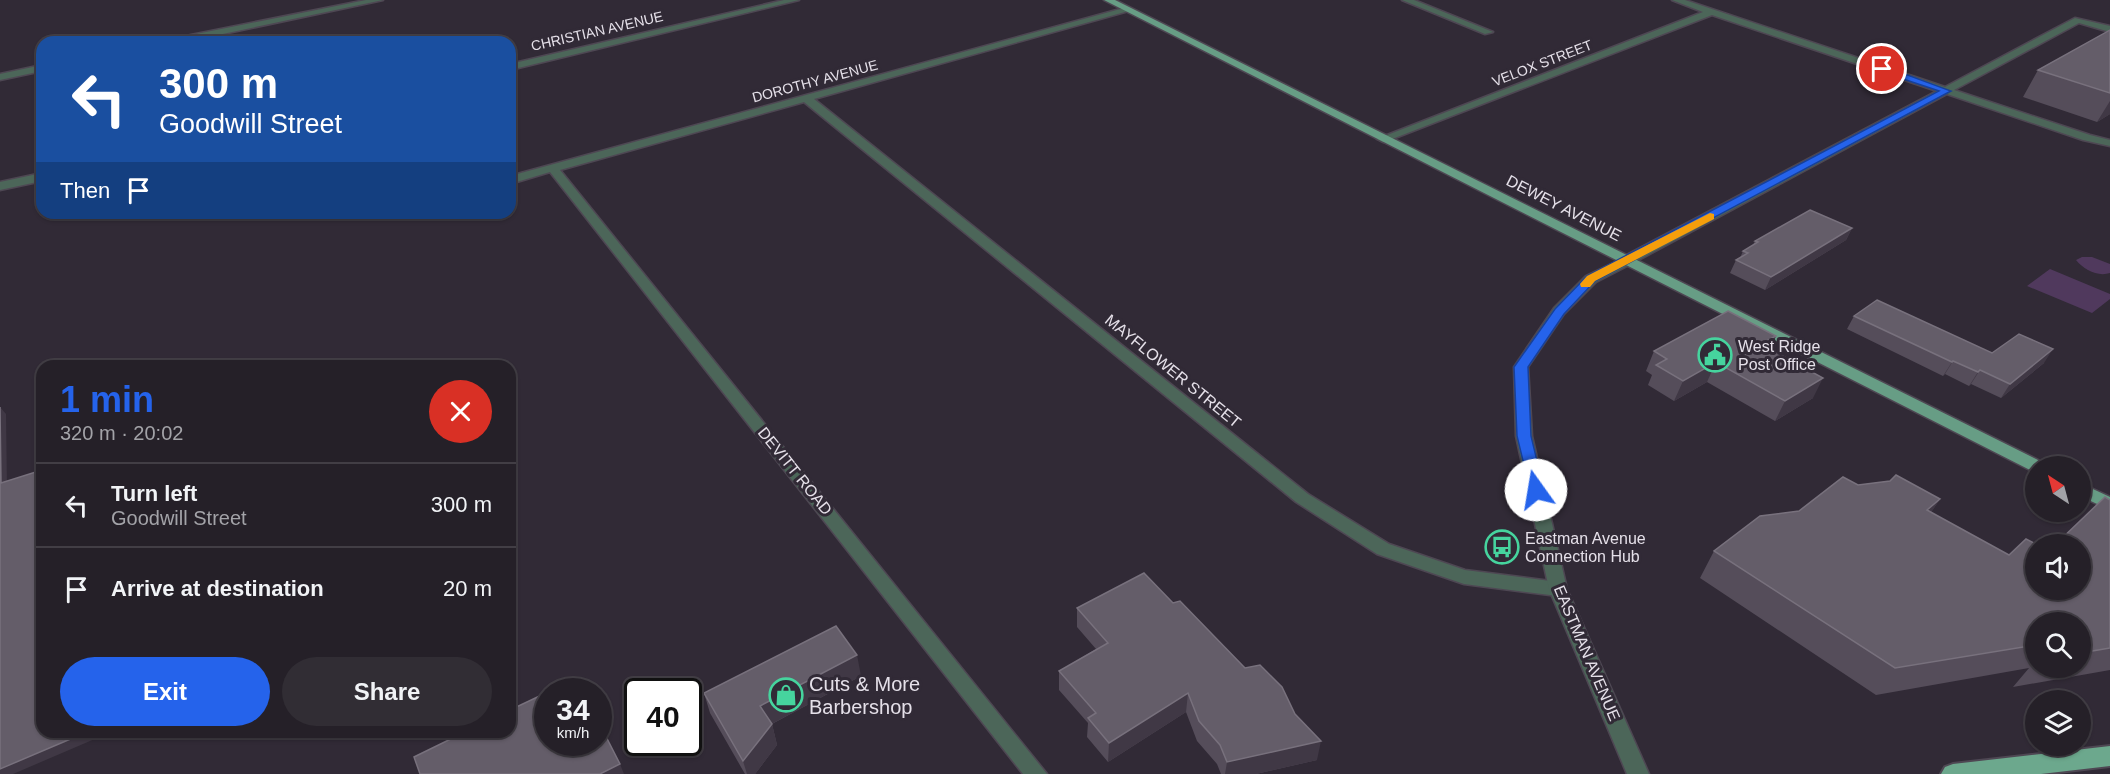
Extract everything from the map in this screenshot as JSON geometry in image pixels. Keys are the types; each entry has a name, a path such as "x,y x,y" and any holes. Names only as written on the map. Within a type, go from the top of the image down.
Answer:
{"highway":[{"path":"1953,774 2110,756"}],"main road":[{"name":"DEWEY AVENUE","path":"1108,0 2025,460"},
{"path":"2091,494 2110,504"}],"street":[{"path":"201,36 379,0"},
{"name":"CHRISTIAN AVENUE","path":"516,66 795,0"},
{"path":"1406,0 1488,32"},
{"path":"1676,0 2110,143"},
{"name":"DOROTHY AVENUE","path":"516,178 1127,10"},
{"name":"VELOX STREET","path":"1383,139 1711,12"},
{"name":"EASTMAN AVENUE","path":"1638,774 1558,589 1524,436 1521,367 1559,311 1591,279 2078,20 2110,28"},
{"path":"0,77 36,69"},
{"name":"MAYFLOWER STREET","path":"807,99 1302,498 1393,553 1464,577 1558,589"},
{"name":"DEVITT ROAD","path":"554,168 1036,774"},
{"path":"0,186 36,178"}],"shaded area":[{"path":"2082,257 2092,257 2110,264 2110,273 2101,274 2087,270 2076,260"},
{"path":"2050,269 2110,294 2110,299 2092,313 2027,286"}],"building":[{"path":"2110,30 2110,93 2038,70"},
{"path":"1810,210 1852,228 1771,277 1736,260 1748,253 1743,251 1758,242 1755,241"},
{"path":"1877,300 1992,353 2019,334 2053,349 2010,384 1980,370 1978,372 1952,362 1854,316"},
{"path":"1728,311 1776,336 1761,344 1823,378 1785,401 1716,362 1683,381 1656,365 1667,359 1654,351"},
{"path":"0,407 1,483 36,472 36,738 73,738 0,769"},
{"path":"1896,475 1940,499 1927,510 2009,555 2025,540 2025,600 2091,600 2091,534 2066,534 2079,522 2091,522 2091,510 2105,497 2110,500 2110,648 2091,651 2091,612 2025,612 2025,647 1895,668 1714,551 1760,516 1799,511 1843,477 1858,485 1890,481"},
{"path":"1144,573 1173,603 1180,601 1245,668 1260,665 1282,687 1295,714 1321,741 1227,762 1220,745 1199,721 1188,693 1109,743 1088,718 1096,713 1059,671 1108,643 1077,608"},
{"path":"836,626 857,655 760,706 772,724 743,761 704,693"},
{"path":"534,699 534,756 612,756 612,748 620,764 600,774 420,774 414,757 453,738 516,738 516,707"}],"slow traffic":[{"path":"1586,284 1591,279 1710,216"}],"place":[{"name":"West Ridge Post Office","path":"1715,355"},
{"name":"Eastman Avenue Connection Hub","path":"1502,547"},
{"name":"Cuts & More Barbershop","path":"786,695"}],"route":[{"path":"1536,490 1524,436 1521,367 1559,311 1591,279 1947,91 1882,69"}]}
